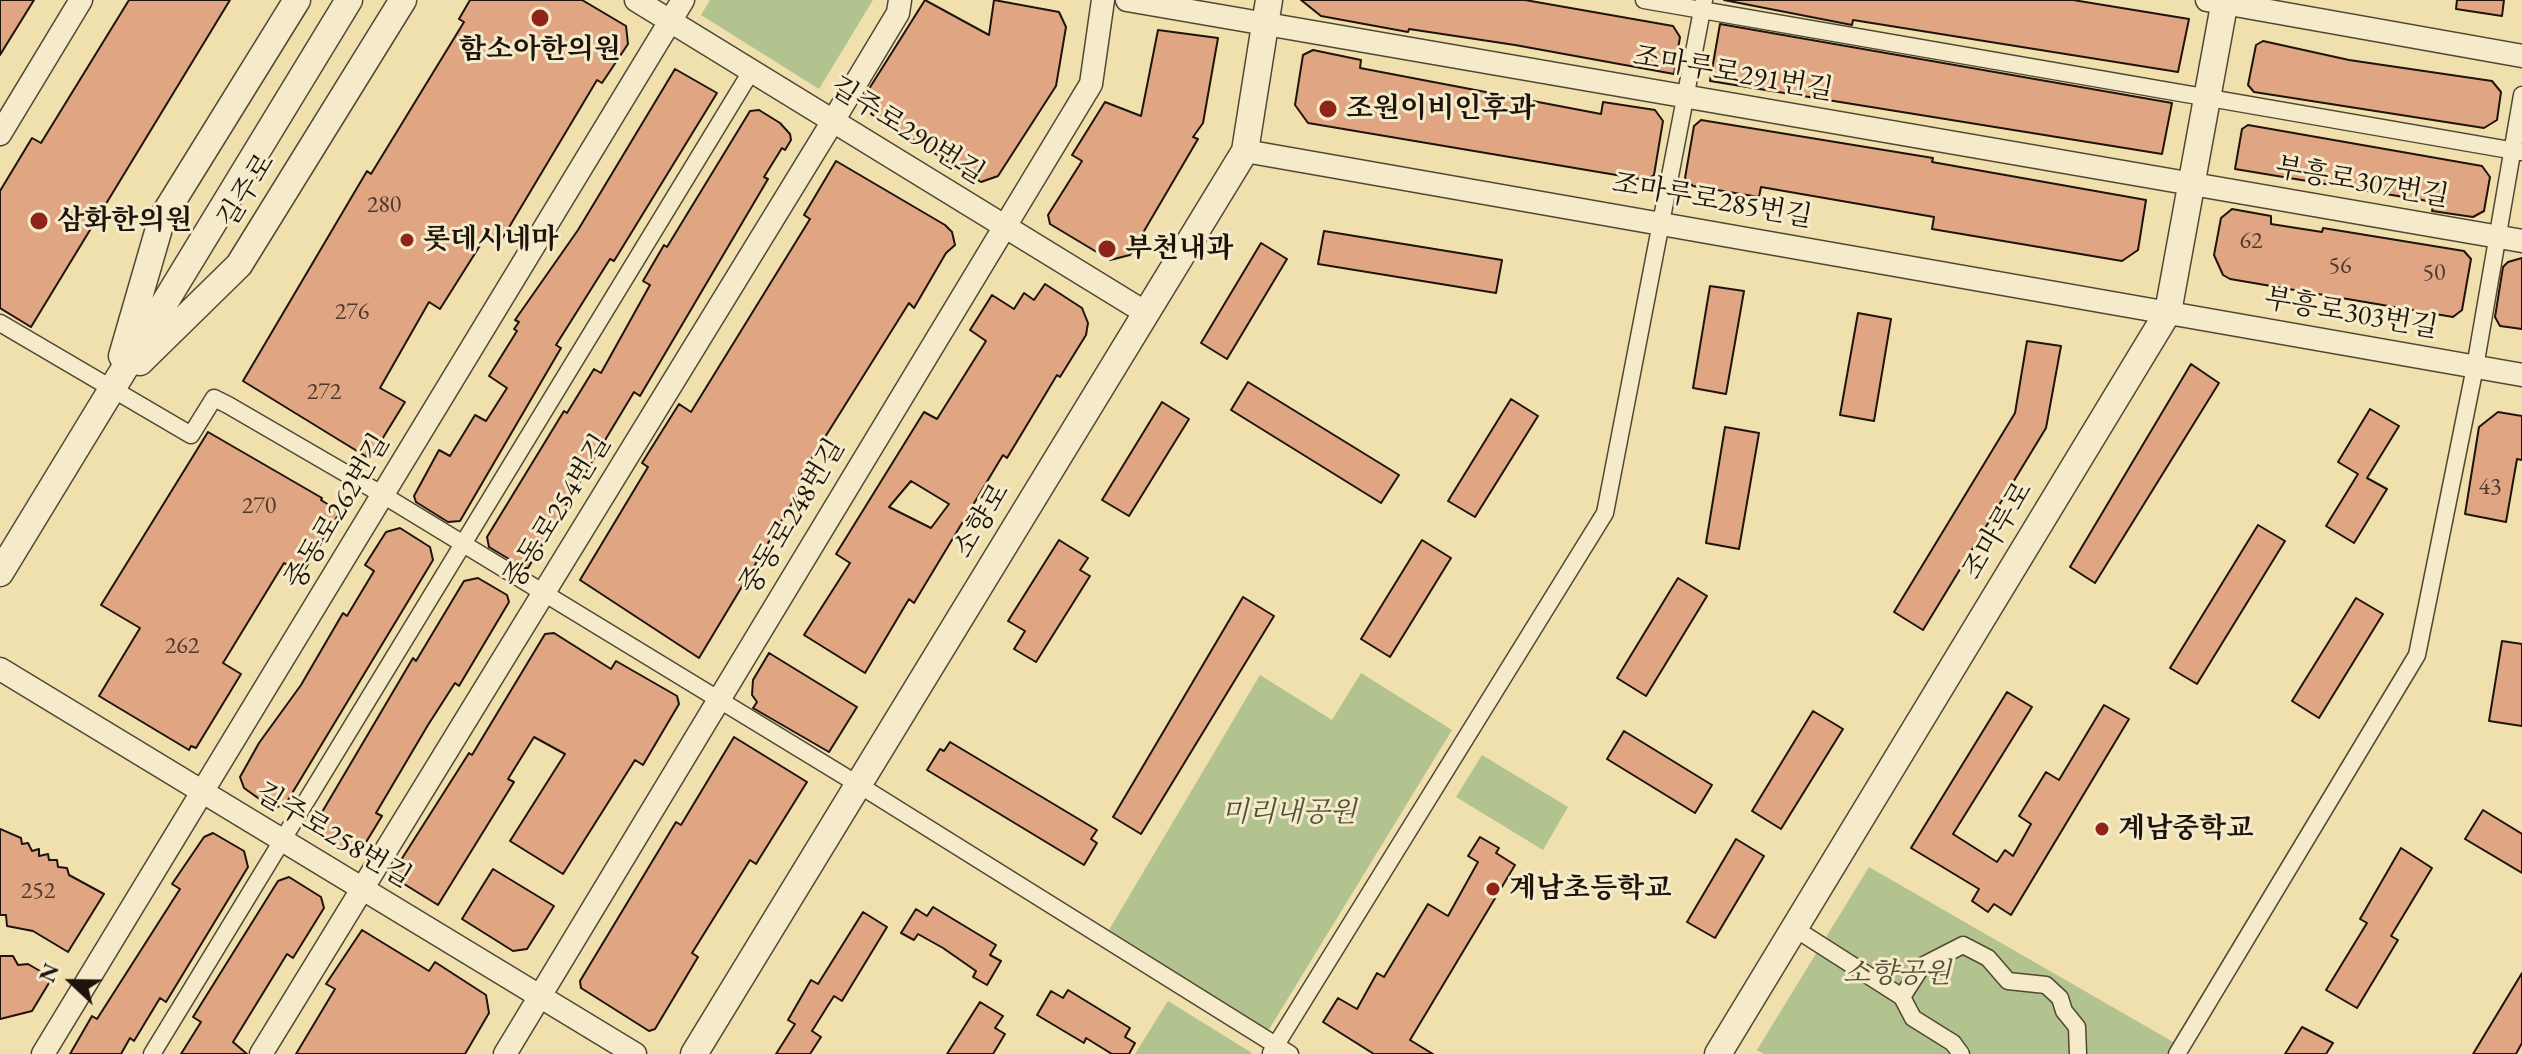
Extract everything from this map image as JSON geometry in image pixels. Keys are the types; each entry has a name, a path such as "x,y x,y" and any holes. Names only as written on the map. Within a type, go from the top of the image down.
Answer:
{"street":[{"path":"0,134 81,0"},
{"name":"길주로","path":"112,390 162,218 297,0"},
{"name":"길주로","path":"0,573 349,0"},
{"name":"길주로","path":"112,390 239,265 403,0"},
{"name":"길주로290번길","path":"636,0 1146,313"},
{"name":"중동로262번길","path":"43,1054 683,0"},
{"name":"중동로254번길","path":"261,1054 833,121 898,13 900,0"},
{"name":"중동로248번길","path":"505,1054 1003,225 1091,84 1103,0"},
{"path":"1127,0 1267,12"},
{"path":"1644,0 1703,5 2517,151"},
{"path":"2218,1 2522,56"},
{"name":"조마루로","path":"1718,1054 2168,312 2207,96 2218,1"},
{"path":"0,323 191,435 214,398 383,495 859,785 1279,1051 1605,513 1703,5"},
{"name":"조마루로291번길","path":"1267,12 1685,97 2191,183"},
{"name":"소향로","path":"694,1054 1245,151 1267,12"},
{"path":"152,1054 752,70"},
{"path":"2177,1054 2417,655 2475,367 2497,237 2517,151 2522,95"},
{"name":"조마루로285번길","path":"1245,151 2168,312"},
{"name":"부흥로307번길","path":"2191,183 2522,241"},
{"name":"부흥로303번길","path":"2168,312 2522,375"},
{"name":"길주로258번길","path":"0,669 635,1054"},
{"path":"1794,928 1902,997 1913,1018 1953,1043 1961,1054"},
{"path":"1902,997 1922,966 1963,945 1988,958 2008,981 2046,985 2060,998 2064,1011 2077,1027 2078,1054"}],"green space":[{"path":"710,0 873,0 819,89 701,15"},
{"name":"미리내공원","path":"1361,673 1452,730 1268,1031 1109,930 1260,675 1332,720"},
{"path":"1482,755 1568,807 1543,850 1456,797"},
{"name":"소향공원","path":"1869,867 2175,1043 2168,1054 1764,1054 1757,1050"},
{"path":"1168,1001 1252,1053 1135,1054"}],"building":[{"path":"0,0 34,0 0,55"},
{"path":"129,0 230,0 31,327 0,308 0,191 32,138 41,143"},
{"path":"470,0 582,0 626,26 628,44 602,83 597,80 499,244 486,236 440,309 429,302 380,388 405,402 370,459 243,381 367,171 371,174 464,22 459,19"},
{"path":"925,0 989,35 994,0 1059,12 1066,27 1056,86 998,176 981,182 871,114 875,108 862,100"},
{"path":"1301,0 1525,0 1673,26 1680,37 1674,74 1515,45 1409,29 1408,32 1321,16"},
{"path":"1724,0 2073,0 2189,19 2178,72 1853,20 1852,25"},
{"path":"2457,0 2504,0 2502,16 2456,9"},
{"path":"1720,24 2172,103 2162,154 1710,81"},
{"path":"1158,30 1218,38 1203,123 1193,137 1198,139 1130,255 1110,260 1050,224 1048,215 1082,161 1072,155 1105,102 1141,116"},
{"path":"2263,41 2349,60 2492,81 2501,92 2497,120 2484,128 2254,92 2248,85 2256,45"},
{"path":"1313,50 1361,60 1360,68 1601,114 1603,102 1655,110 1663,121 1654,175 1646,180 1308,123 1295,105 1303,55"},
{"path":"675,69 717,93 614,261 610,259 556,345 561,348 460,521 448,522 416,502 414,496 439,450 450,456 475,415 486,421 507,388 489,376 517,331 514,329 519,322 515,320 578,230"},
{"path":"759,110 780,123 790,134 791,140 785,150 782,148 764,177 768,179 640,396 634,392 528,568 524,568 489,547 487,537 564,411 567,413 594,369 601,373 650,285 643,281 664,245 667,247 750,111"},
{"path":"1701,120 1933,158 1932,162 2146,200 2138,250 2122,261 1932,229 1934,217 1761,187 1759,197 1693,186 1685,178 1694,126"},
{"path":"2248,125 2482,166 2490,177 2484,211 2473,217 2432,211 2434,202 2235,169 2242,129"},
{"path":"836,161 945,225 952,232 955,245 946,253 914,308 909,303 800,477 806,480 699,658 580,580 648,467 642,463 679,404 691,412 810,219 804,215"},
{"path":"2232,209 2271,216 2271,224 2322,232 2323,228 2464,251 2471,259 2462,310 2453,317 2230,279 2223,275 2214,255 2221,218"},
{"path":"1324,231 1502,260 1496,293 1318,264"},
{"path":"1261,243 1287,259 1227,359 1201,343"},
{"path":"2522,258 2522,329 2500,326 2495,317 2503,267"},
{"path":"1045,284 1082,308 1088,323 1086,335 1060,377 1057,375 1007,458 1003,455 914,603 909,599 865,673 804,635 850,563 836,554 924,412 937,419 986,341 970,330 992,295 1014,309 1024,293 1034,300","holes":["911,481 949,504 931,528 889,507"]},
{"path":"1710,286 1744,291 1726,394 1693,388"},
{"path":"1858,313 1891,319 1874,421 1840,415"},
{"path":"2027,341 2061,346 2046,428 1923,630 1894,612 2015,413"},
{"path":"2191,364 2219,383 2095,583 2070,567"},
{"path":"1248,382 1399,475 1381,503 1231,410"},
{"path":"1511,399 1538,416 1475,517 1448,501"},
{"path":"1162,402 1189,419 1129,516 1102,500"},
{"path":"2370,409 2399,426 2367,478 2387,489 2354,543 2326,526 2358,474 2338,462"},
{"path":"2498,412 2522,416 2522,460 2517,459 2506,522 2465,514 2479,427"},
{"path":"1725,427 1759,433 1739,549 1706,543"},
{"path":"208,432 322,498 340,512 302,574 284,563 223,663 241,674 196,748 191,746 189,750 99,696 140,628 101,605"},
{"path":"2258,525 2285,541 2197,684 2170,668"},
{"path":"400,528 430,547 433,560 285,805 272,808 244,788 240,777 259,743 301,685 343,613 347,616 374,571 365,565 386,532"},
{"path":"1059,540 1088,558 1080,570 1090,576 1036,662 1014,649 1025,631 1008,621"},
{"path":"1422,540 1451,558 1390,657 1361,639"},
{"path":"478,578 507,595 509,602 459,686 455,683 428,725 376,813 382,816 360,852 352,854 318,835 315,824 413,658 416,661 464,581"},
{"path":"1678,578 1707,596 1646,696 1617,678"},
{"path":"1243,597 1274,616 1141,834 1113,817"},
{"path":"2356,598 2383,614 2319,718 2292,701"},
{"path":"554,633 611,669 616,661 677,696 679,704 643,765 635,760 563,874 510,841 565,754 534,737 508,779 514,782 438,905 396,879 394,871 469,753 472,755 545,634"},
{"path":"2502,641 2522,644 2522,726 2489,721"},
{"path":"769,653 857,707 829,752 753,708 757,702 752,695 753,680"},
{"path":"2007,692 2032,707 1953,834 1997,862 2005,850 2013,856 2031,824 2019,816 2046,772 2059,780 2104,705 2129,719 2011,915 1994,904 1988,912 1972,901 1979,889 1911,848"},
{"path":"1813,711 1843,729 1781,829 1752,811"},
{"path":"1624,731 1712,785 1695,813 1607,759"},
{"path":"734,737 807,782 756,864 750,860 692,953 698,957 655,1029 649,1031 581,988 580,981 676,822 681,825"},
{"path":"950,742 1097,830 1091,839 1097,843 1084,865 927,770 940,749 944,751"},
{"path":"2483,810 2522,834 2522,873 2465,839"},
{"path":"0,829 21,838 22,844 28,843 32,851 39,849 39,856 48,854 49,860 57,860 58,867 67,868 69,875 104,894 68,952 33,931 7,926 6,915 0,915"},
{"path":"213,833 244,851 248,867 166,1002 160,998 134,1041 130,1038 121,1054 70,1054 92,1016 97,1019 180,889 172,884 204,837"},
{"path":"1480,837 1499,848 1496,853 1515,865 1410,1040 1433,1054 1374,1054 1323,1022 1338,998 1357,1009 1377,973 1384,977 1428,904 1448,916 1478,862 1468,856"},
{"path":"1736,839 1764,856 1715,938 1687,922"},
{"path":"2401,848 2432,868 2391,936 2398,940 2357,1008 2326,990 2367,923 2360,919"},
{"path":"493,869 554,906 527,949 513,951 462,919"},
{"path":"289,877 321,897 324,908 293,958 287,954 233,1042 247,1054 181,1054 201,1022 193,1017 278,881"},
{"path":"933,907 996,945 990,955 1001,961 987,985 973,977 976,971 943,948 918,934 914,940 901,933 916,909 927,916"},
{"path":"863,912 887,927 842,1001 834,996 812,1031 821,1037 810,1054 776,1054 795,1024 788,1020 811,980 818,984"},
{"path":"362,930 429,971 435,962 486,995 489,1013 465,1054 296,1054 335,989 326,984"},
{"path":"0,956 13,956 18,965 28,964 52,978 32,1011 0,1019"},
{"path":"2522,973 2522,1043 2516,1054 2473,1054"},
{"path":"1068,990 1130,1028 1125,1037 1135,1043 1129,1054 1112,1054 1086,1038 1084,1043 1037,1015 1051,991 1063,998"},
{"path":"980,1002 1003,1016 995,1028 1005,1034 993,1054 947,1054"},
{"path":"2302,1027 2333,1043 2326,1054 2285,1054"}],"place":[{"name":"함소아한의원","path":"540,18"},
{"name":"조원이비인후과","path":"1328,109"},
{"name":"삼화한의원","path":"39,221"},
{"name":"롯데시네마","path":"407,240"},
{"name":"부천내과","path":"1107,249"},
{"name":"계남중학교","path":"2102,829"},
{"name":"계남초등학교","path":"1493,889"}]}
